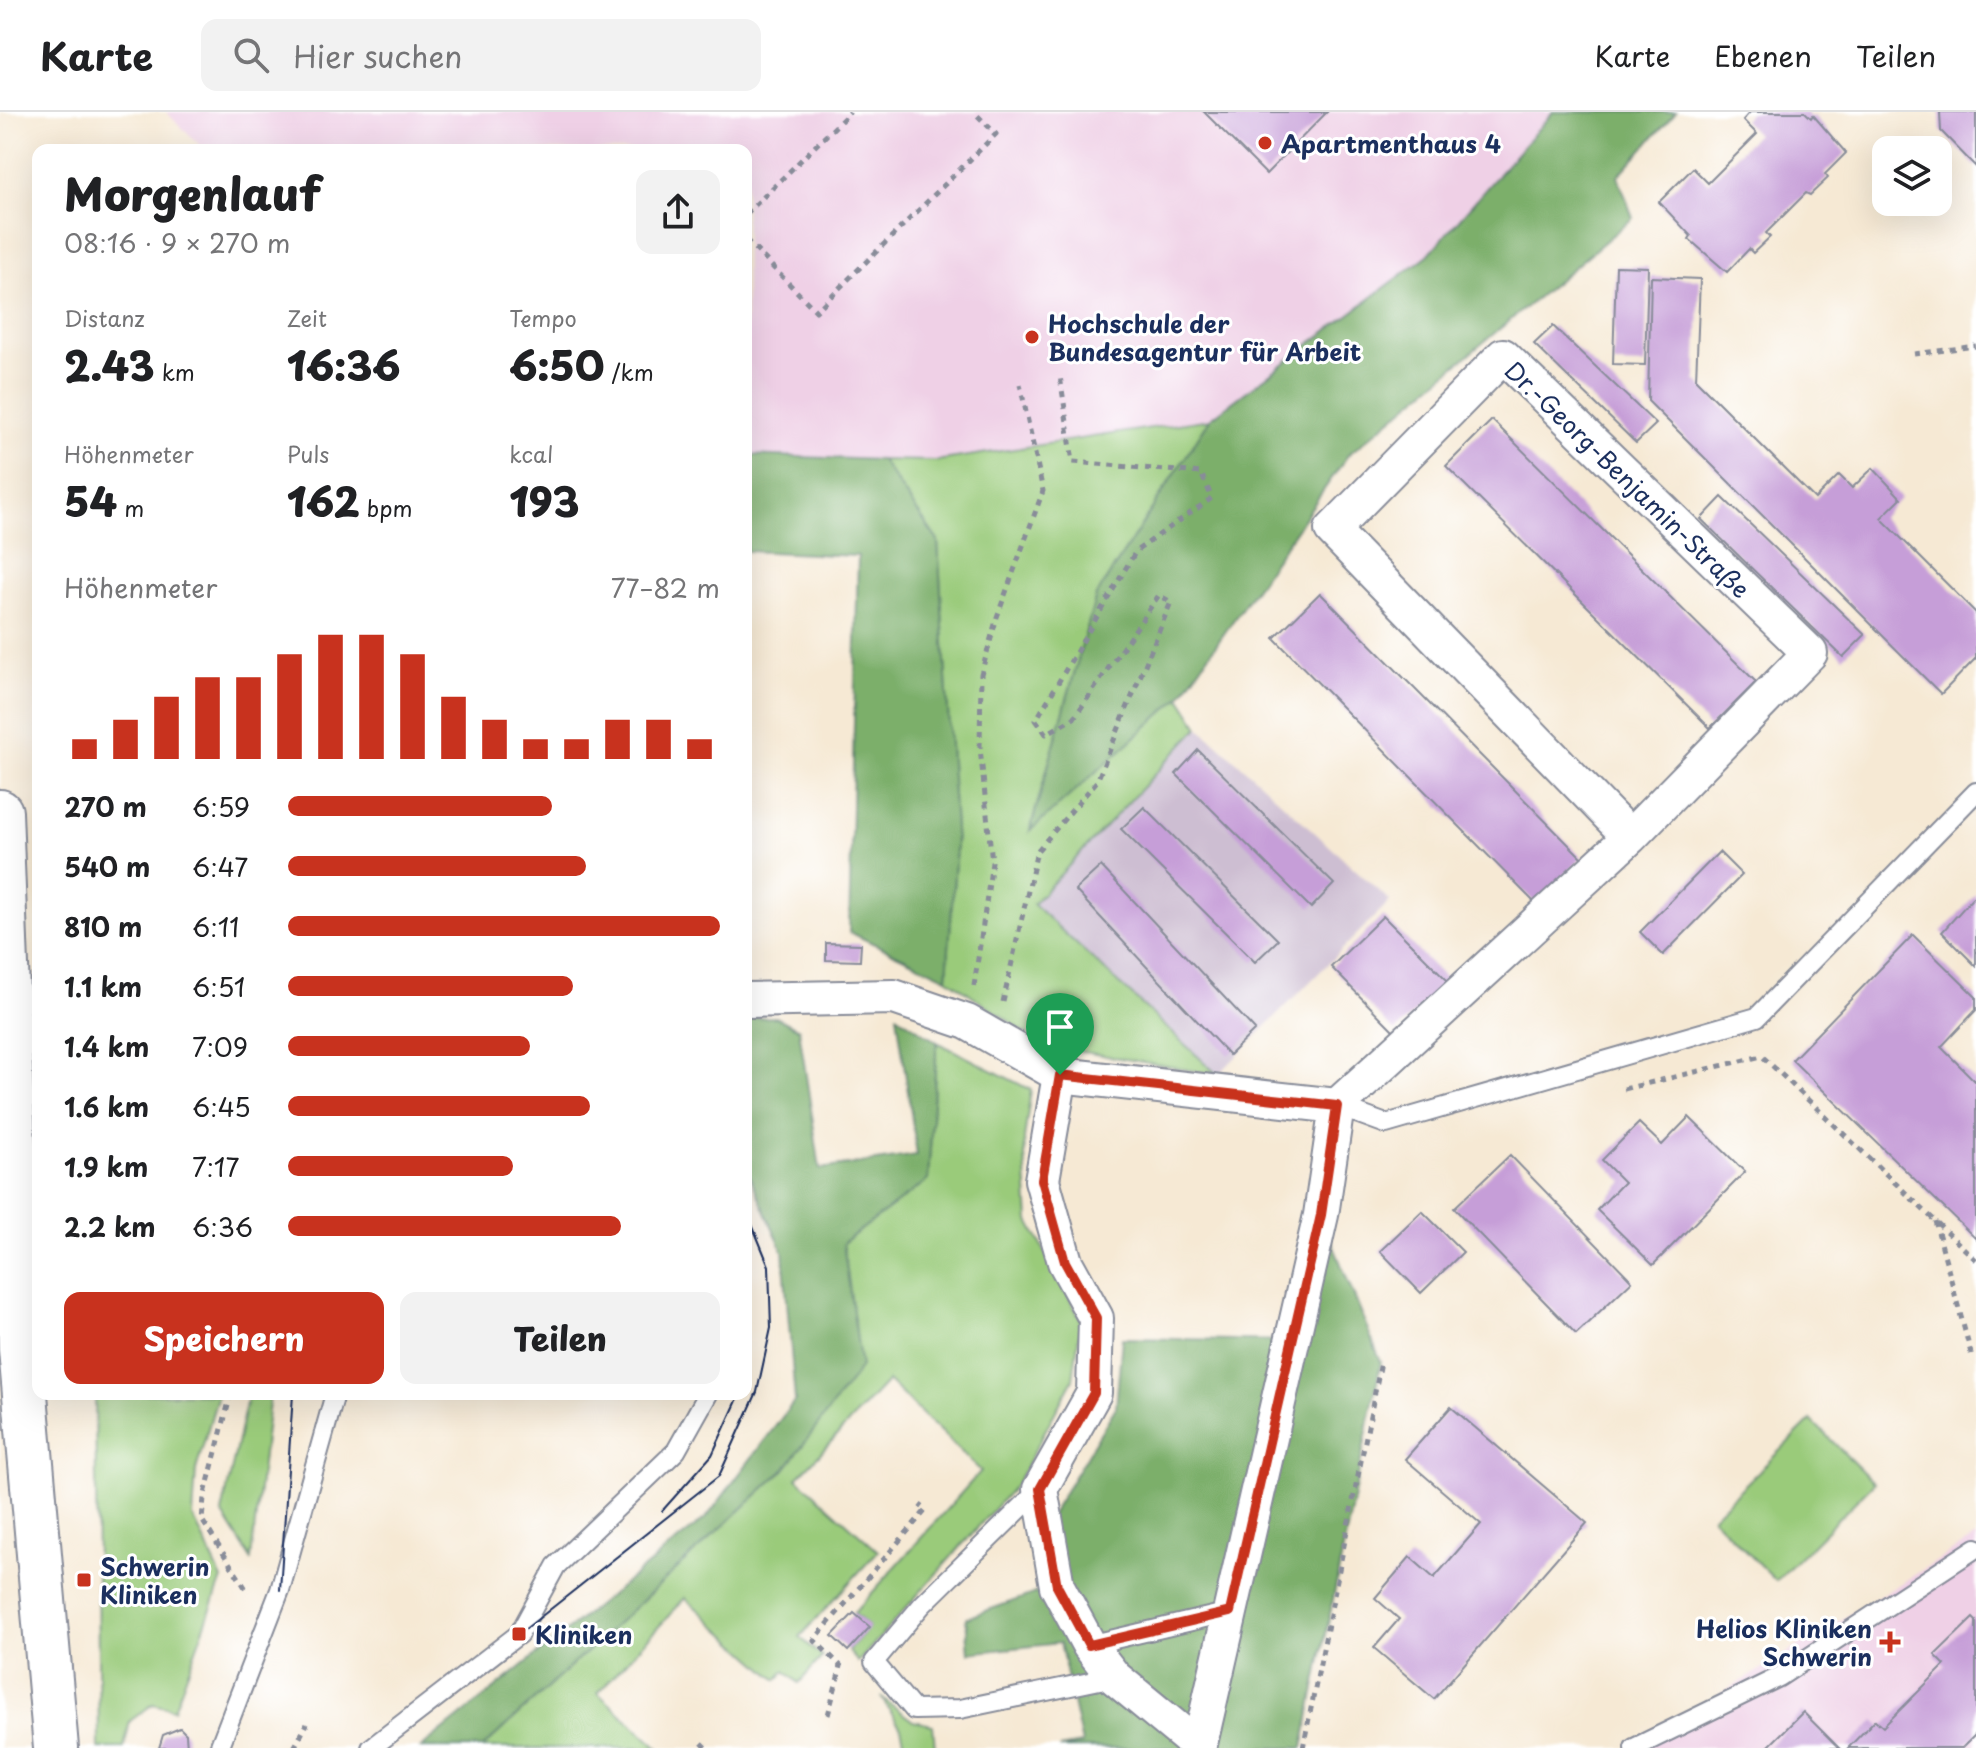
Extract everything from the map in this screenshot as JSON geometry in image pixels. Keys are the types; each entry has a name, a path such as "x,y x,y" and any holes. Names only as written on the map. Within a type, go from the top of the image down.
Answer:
{"main road":[{"path":"0,812 4,936 32,1391"},
{"path":"33,1400 56,1748"}],"street":[{"name":"Dr.-Georg-Benjamin-Straße","path":"1337,1106 1630,837 1810,653 1503,356 1332,530 1630,837"},
{"path":"752,1000 894,997 967,1022 1060,1075 1337,1106 1321,1215 1199,1748 1114,1677 1089,1645 1057,1586 1040,1489 1094,1393 1096,1318 1065,1262 1042,1180 1060,1075"}],"lane":[{"path":"1337,1106 1386,1124 1757,1017 1976,792"},
{"path":"219,1748 280,1590 333,1400"},
{"path":"371,1748 519,1634 556,1566 676,1451 705,1400"},
{"path":"1040,1489 931,1595 874,1662 914,1710 960,1709 1114,1677"},
{"path":"1634,1748 1779,1677 1976,1548"},
{"path":"1089,1645 1230,1612"}],"path":[{"path":"752,208 850,112"},
{"path":"752,246 816,311 996,134 974,112"},
{"path":"1914,354 1976,346"},
{"path":"995,1038 1037,851 1097,781 1171,602 1159,595 1074,718 1046,734 1036,720 1136,551 1212,498 1201,473 1073,462 1060,376"},
{"path":"981,948 992,862 980,748 981,674 997,617 1043,491 1020,384"},
{"path":"1608,1092 1762,1056 1976,1260"},
{"path":"1935,1220 1972,1357"},
{"path":"1303,1748 1381,1362"},
{"path":"229,1400 204,1498 202,1520 254,1602"},
{"path":"828,1715 841,1666 814,1640 926,1510 920,1505"},
{"path":"294,1748 307,1724"}],"shaded area":[{"name":"Hochschule der Bundesagentur für Arbeit","path":"166,112 1553,112 1428,255 1210,419 936,461 752,455 752,144 199,144"},
{"path":"1199,727 1390,901 1218,1075 1033,904"},
{"name":"Helios Kliniken Schwerin","path":"1976,1537 1976,1748 1633,1748"}],"green space":[{"path":"1553,112 1676,112 1618,176 1633,218 1348,455 1180,697 1030,831 1096,596 1210,419 1428,255"},
{"path":"1210,419 1096,596 1030,830 1180,697 1199,727 1033,904 1218,1075 1043,1045 947,978 956,846 938,541 881,460 936,461"},
{"path":"752,455 881,460 938,541 956,846 947,978 849,932 858,556 752,551"},
{"path":"897,1015 937,1042 928,1180 843,1243 861,1367 785,1469 482,1748 421,1748 707,1517 795,1400 783,1251 752,1181 752,1018 776,1017 799,1029 820,1169 917,1155"},
{"path":"937,1042 1031,1090 1024,1139 1029,1221 1081,1320 1073,1379 1017,1483 858,1662 848,1651 869,1627 854,1613 981,1471 888,1381 797,1478 878,1551 800,1637 822,1657 799,1683 785,1671 777,1680 685,1598 598,1693 658,1748 482,1748 785,1469 860,1367 843,1243 928,1180"},
{"path":"1321,1215 1381,1362 1303,1748 1059,1748 1082,1744 1060,1643 969,1653 966,1618 1061,1584 1050,1516 1116,1407 1122,1338 1299,1341"},
{"path":"95,1400 216,1400 196,1470 193,1517 222,1579 174,1709 153,1704 130,1721 124,1748 99,1748"},
{"path":"247,1400 269,1400 251,1559 222,1513"},
{"path":"1811,1420 1874,1483 1776,1581 1712,1517"},
{"path":"881,1697 913,1721 933,1725 935,1748 906,1748 901,1728"}],"building":[{"name":"Apartmenthaus 4","path":"1204,112 1327,112 1266,174"},
{"path":"1750,112 1805,112 1811,118 1813,115 1846,153 1825,174 1828,178 1810,195 1806,193 1766,233 1770,237 1753,253 1749,249 1727,272 1689,239 1691,236 1659,202 1693,168 1708,183 1757,134 1743,120"},
{"path":"1940,112 1976,112 1976,167 1952,142 1952,136 1946,136 1941,131"},
{"path":"1616,266 1648,267 1645,365 1613,364"},
{"path":"1651,277 1700,279 1696,380 1815,499 1839,475 1852,488 1873,468 1901,498 1881,518 1976,613 1976,658 1941,694 1648,401"},
{"path":"1553,326 1656,424 1636,443 1534,344"},
{"path":"1492,420 1756,682 1710,728 1446,466"},
{"path":"1722,497 1865,635 1843,657 1701,519"},
{"path":"1320,593 1582,858 1536,904 1274,638"},
{"path":"1198,750 1334,884 1311,908 1176,774"},
{"path":"1144,807 1278,940 1255,962 1121,829"},
{"path":"1719,852 1742,875 1663,955 1640,932"},
{"path":"1101,866 1255,1030 1229,1055 1075,890"},
{"path":"1976,894 1976,966 1942,932"},
{"path":"1383,916 1448,981 1395,1032 1331,967"},
{"path":"1913,935 1976,997 1976,1010 1941,1047 1976,1082 1976,1239 1792,1060"},
{"path":"826,943 861,944 860,961 826,960"},
{"path":"1689,1117 1745,1172 1653,1265 1597,1210 1624,1182 1602,1160 1639,1123 1662,1145"},
{"path":"1510,1155 1632,1281 1576,1334 1454,1208"},
{"path":"1422,1211 1463,1252 1421,1293 1380,1251"},
{"path":"1451,1407 1587,1523 1434,1699 1374,1648 1399,1619 1375,1598 1410,1557 1434,1578 1481,1524 1405,1459"},
{"path":"854,1613 870,1627 848,1651 832,1636"},
{"path":"1973,1618 1976,1621 1976,1734 1962,1748 1848,1748 1875,1720 1883,1727 1945,1665 1935,1655"},
{"path":"1803,1712 1839,1748 1767,1748"},
{"path":"180,1728 186,1734 187,1748 159,1748 163,1735"}],"tram line":[{"path":"519,1634 719,1476 757,1392 771,1328 769,1266 752,1225"},
{"path":"280,1590 293,1400"},
{"path":"662,1511 712,1455 737,1400"}],"place":[{"name":"Apartmenthaus 4","path":"1265,143"},
{"name":"Hochschule der Bundesagentur für Arbeit","path":"1032,337"},
{"name":"Schwerin Kliniken","path":"84,1580"},
{"name":"Kliniken","path":"519,1634"},
{"name":"Helios Kliniken Schwerin","path":"1890,1642"}],"route":[{"path":"1060,1075 1337,1106 1321,1215 1230,1612 1089,1645 1057,1586 1040,1489 1094,1393 1096,1318 1065,1262 1042,1180 1060,1075"}]}
